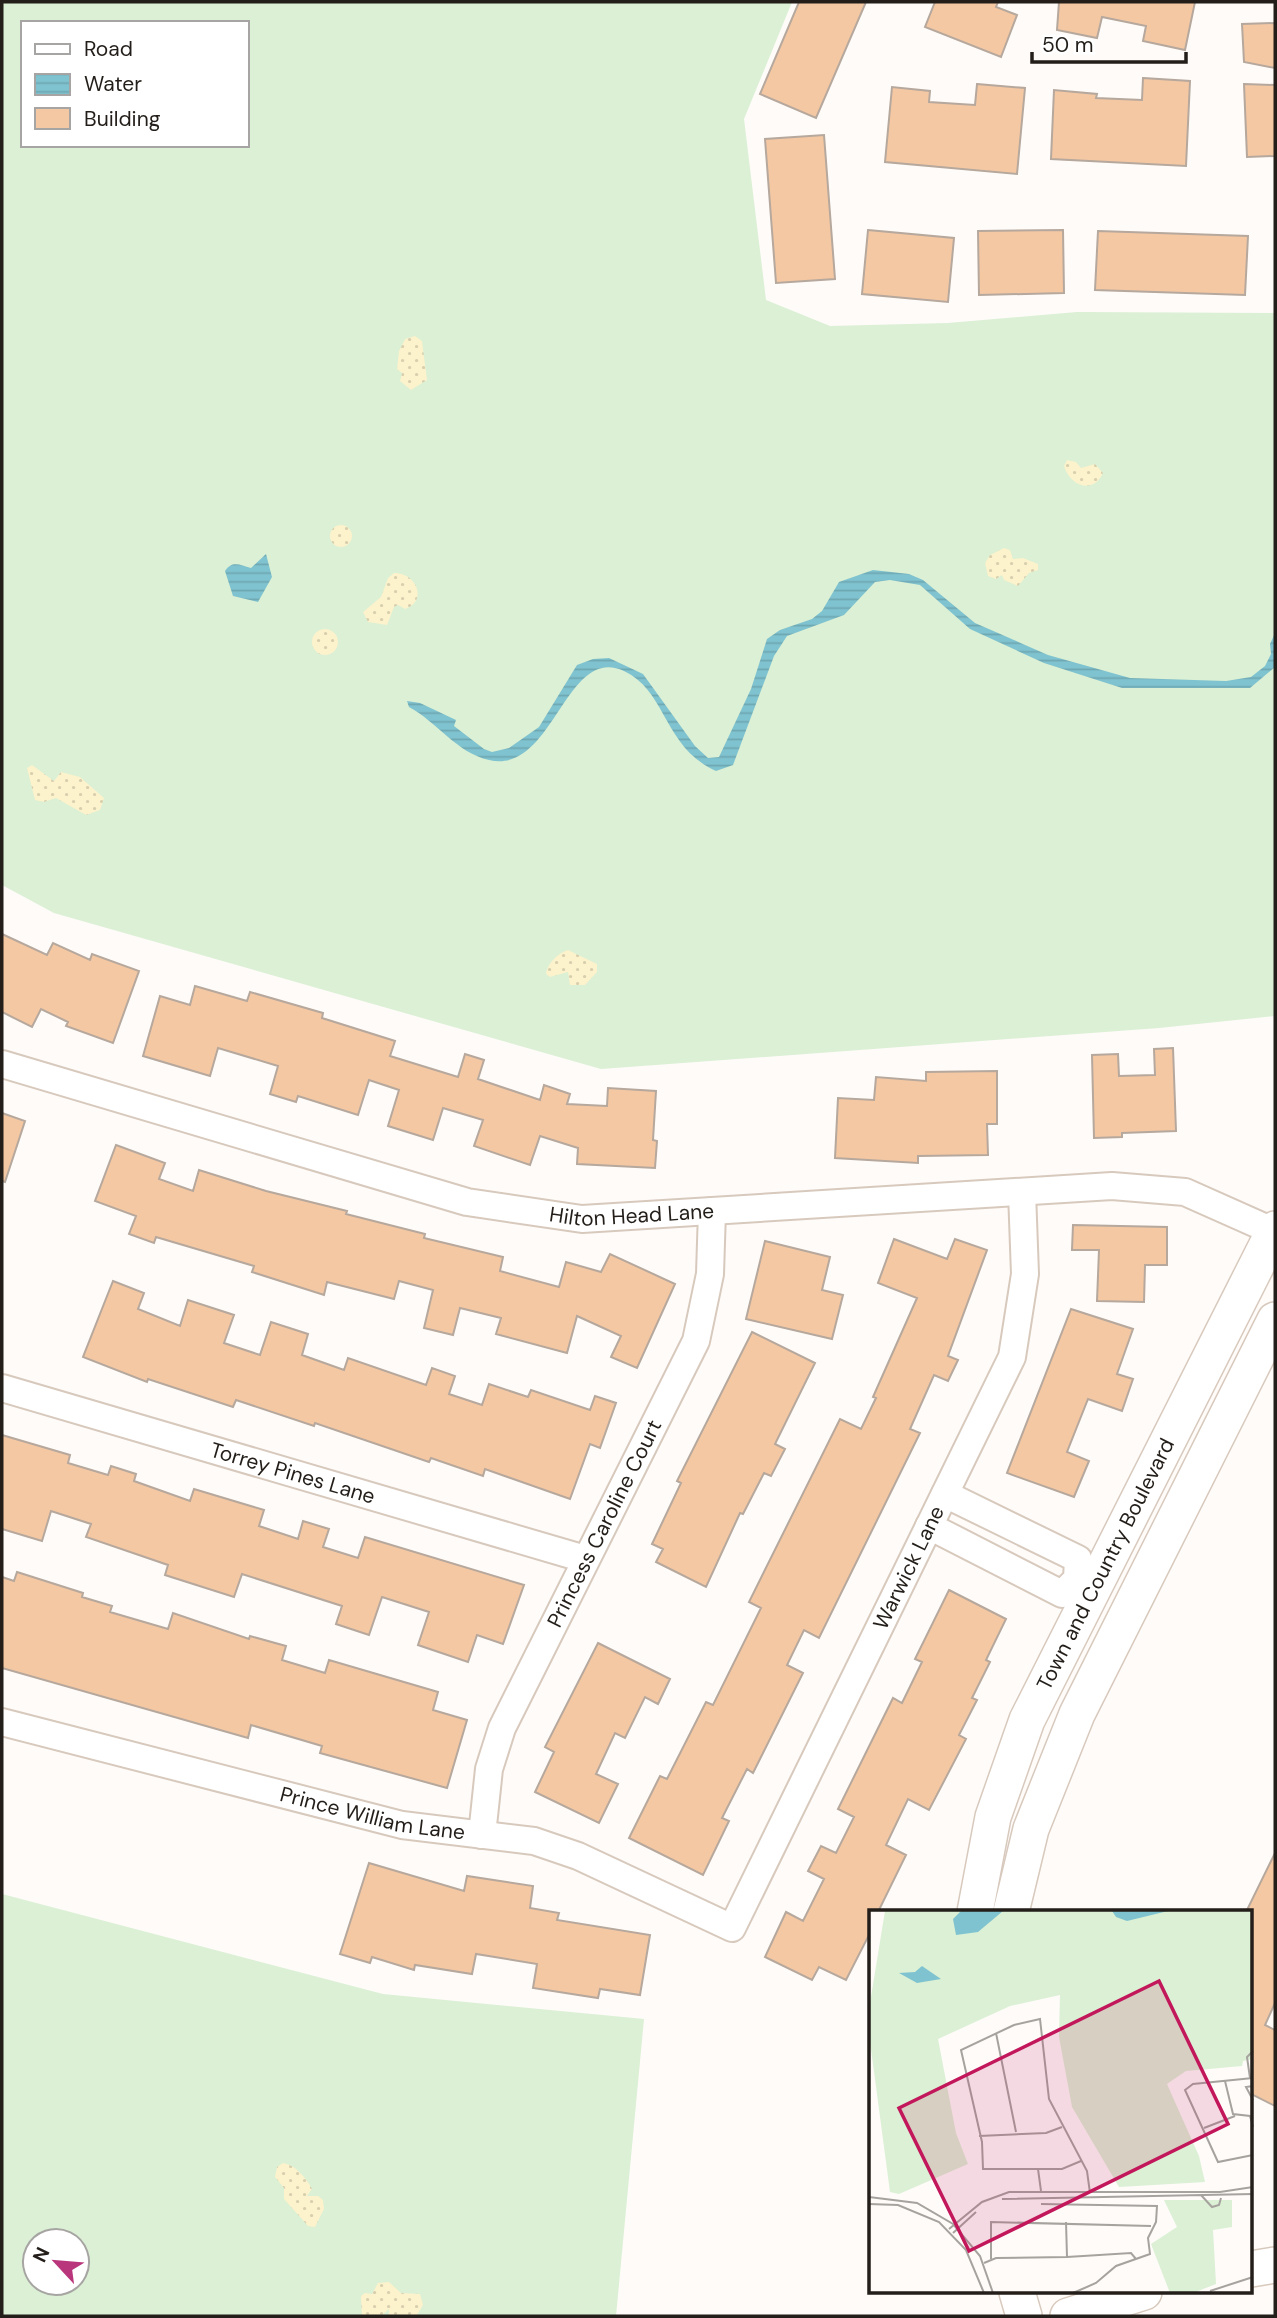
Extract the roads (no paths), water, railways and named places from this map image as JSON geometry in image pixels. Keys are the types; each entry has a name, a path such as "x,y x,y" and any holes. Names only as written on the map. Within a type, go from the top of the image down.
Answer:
{"main road":[{"name":"Town and Country Boulevard","path":"975,1910 998,1805 1027,1720 1071,1632 1086,1583 1275,1231"},
{"name":"Town and Country Boulevard","path":"1011,1910 1031,1829 1077,1714 1275,1320"},
{"path":"1071,1632 1109,1651"},
{"path":"1252,2269 1275,2265"},
{"path":"1018,2294 1024,2316"},
{"path":"1063,2294 1069,2316 1138,2294"}],"street":[{"name":"Hilton Head Lane","path":"2,1064 467,1202 582,1219 1112,1186 1185,1192 1275,1231"},
{"name":"Warwick Lane","path":"732,1928 1012,1357 1025,1274 1022,1192"},
{"name":"Princess Caroline Court","path":"482,1835 489,1769 502,1728 696,1341 710,1274 712,1211"},
{"name":"Torrey Pines Lane","path":"2,1388 585,1559"},
{"path":"929,1525 1062,1594 1086,1583 1078,1559 945,1494"},
{"name":"Prince William Lane","path":"2,1721 402,1825 534,1841 578,1856 732,1928"}],"water":[{"path":"266,554 272,577 258,602 233,596 225,571 230,565 236,564 251,568"},
{"path":"873,570 909,574 923,580 975,623 1048,655 1130,678 1226,681 1251,677 1265,666 1271,654 1270,644 1275,633 1275,667 1250,688 1122,688 1044,663 970,629 920,585 890,580 875,582 844,615 787,636 774,656 733,765 716,771 685,748 649,692 638,680 624,671 604,668 587,676 572,691 545,731 529,749 511,759 489,760 467,751 409,707 407,701 420,703 456,720 454,726 492,752 509,748 539,727 577,665 593,659 609,658 643,674 695,746 708,758 719,757 751,689 767,639 780,630 812,619 822,611 839,582"}]}
